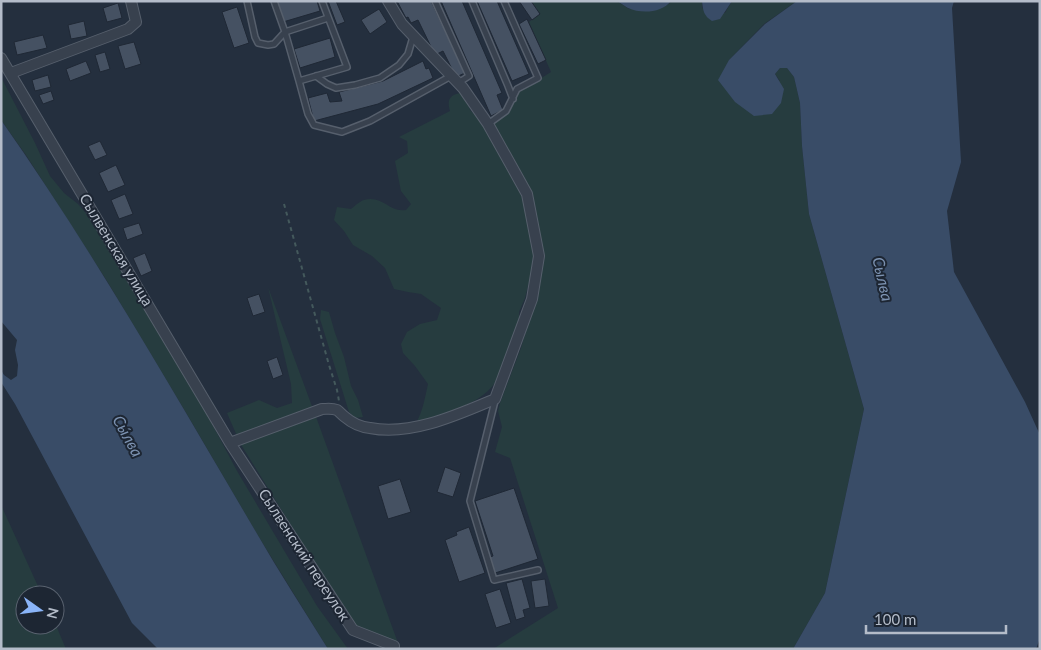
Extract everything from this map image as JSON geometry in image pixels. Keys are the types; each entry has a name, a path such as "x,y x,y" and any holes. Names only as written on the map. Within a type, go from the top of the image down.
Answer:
{"street":[{"path":"11,73 128,30 136,22 131,1"},
{"path":"230,443 322,409 331,408 338,410 358,426 394,429 440,421 495,399 532,299 539,256 527,194 488,124 463,88 402,24 388,1"},
{"name":"Сылвенская улица","path":"1,58 230,443"},
{"name":"Сылвенский переулок","path":"230,443 353,630 394,646"}],"lane":[{"path":"247,1 258,43 274,44 285,32 328,18"},
{"path":"274,1 285,32 308,114 314,125 342,132 370,121 455,79 469,76 435,1"},
{"path":"299,81 347,67 322,1"},
{"path":"472,1 512,99"},
{"path":"488,124 506,111 517,90 538,78 504,1"},
{"path":"316,76 336,88 380,78 399,65 408,54 413,36"},
{"path":"495,399 470,501 494,580 538,570"}],"path":[{"path":"284,204 337,390 338,410"}],"green space":[{"path":"531,1 617,1 629,9 669,4 671,1 702,1 702,8 725,13 732,1 797,1 764,24 729,60 780,81 775,74 780,68 787,68 794,77 800,103 809,214 864,409 825,593 793,649 493,649 558,608 510,458 495,452 502,427 498,411 521,348 533,306 542,258 539,226 527,187 493,124 507,114 519,92 551,72 529,22 540,14"},
{"path":"1,77 50,176 64,193 85,212 191,384 237,471 317,606 348,649 328,649 257,534 107,281 26,155 1,120"},
{"path":"460,93 468,103 470,110 487,126 522,194 533,240 534,263 525,298 519,312 519,319 495,383 488,391 469,404 416,423 422,409 428,384 403,353 401,344 407,332 420,324 437,320 441,308 421,294 394,289 385,268 372,256 353,245 334,220 337,207 351,209 359,202 371,199 395,209 406,210 411,204 401,191 395,161 408,153 407,141 399,137 450,111 451,97"},
{"path":"268,287 313,409 237,436 227,413 259,400 277,408 292,403 291,384"},
{"path":"321,310 329,312 344,357 351,386 363,417 355,418 349,412 320,319"},
{"path":"315,414 398,643 354,627 240,443"},
{"path":"1,505 37,585 15,585 15,635 60,635 66,649 1,649"}],"water":[{"path":"617,1 671,1 662,8 645,12 633,10"},
{"path":"702,1 732,1 720,19 712,21 704,13"},
{"name":"Сылва","path":"797,1 954,1 952,8 961,162 947,211 954,272 1025,402 1040,435 1040,638 1036,649 793,649 825,593 864,409 809,214 800,103 794,77 787,68 780,68 775,74 784,89 781,103 772,114 754,116 735,102 718,80 729,60 765,24"},
{"name":"Сы́лва","path":"1,120 101,272 328,649 158,649 132,623 15,404 1,382 1,370 11,380 17,376 18,365 15,350 17,340 1,321"}],"building":[{"path":"277,1 317,1 320,11 283,22"},
{"path":"328,1 336,1 345,22 337,25"},
{"path":"397,1 431,1 465,73 456,77 443,51 435,55 418,20 411,23 408,17 406,18"},
{"path":"441,1 462,1 502,93 497,95 503,110 491,116"},
{"path":"477,1 497,1 529,74 512,81"},
{"path":"519,1 531,1 540,14 532,20"},
{"path":"118,3 122,18 107,22 103,8"},
{"path":"237,7 249,43 234,48 222,12"},
{"path":"379,9 387,22 370,34 361,20"},
{"path":"527,19 546,60 538,64 519,24"},
{"path":"84,21 87,36 71,39 68,25"},
{"path":"43,35 47,48 17,55 14,42"},
{"path":"330,38 335,57 300,68 294,49"},
{"path":"134,42 141,64 125,69 118,46"},
{"path":"105,52 110,69 100,72 95,55"},
{"path":"86,61 91,73 70,81 66,69"},
{"path":"423,61 426,69 429,68 433,78 378,104 314,121 308,98 327,93 330,102 342,101 339,92 383,81"},
{"path":"48,75 51,87 35,91 32,80"},
{"path":"51,91 54,100 43,104 39,95"},
{"path":"100,141 107,155 95,160 88,146"},
{"path":"116,165 125,185 108,192 99,173"},
{"path":"125,194 133,214 119,219 111,200"},
{"path":"139,223 143,234 127,240 123,228"},
{"path":"145,253 152,271 141,276 133,258"},
{"path":"259,294 265,312 253,316 247,298"},
{"path":"277,357 283,375 273,379 267,361"},
{"path":"445,467 461,473 453,497 437,492"},
{"path":"400,479 411,512 388,519 378,486"},
{"path":"514,488 538,559 489,575 484,559 493,556 475,501"},
{"path":"469,527 485,573 459,582 445,540 457,535 456,532"},
{"path":"522,579 530,608 523,610 525,617 516,620 506,583"},
{"path":"545,579 549,606 535,608 531,581"},
{"path":"500,589 511,623 496,628 485,594"}]}
